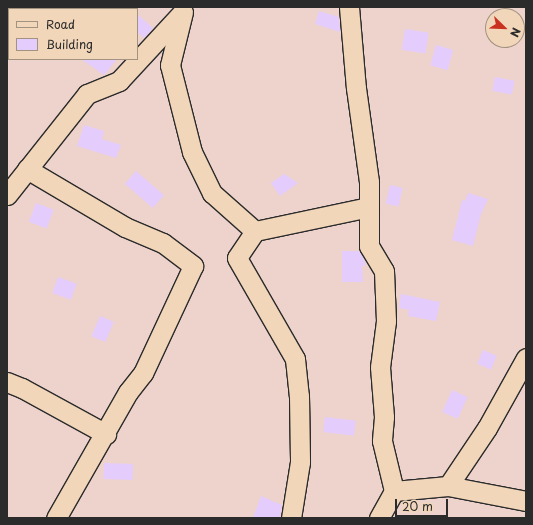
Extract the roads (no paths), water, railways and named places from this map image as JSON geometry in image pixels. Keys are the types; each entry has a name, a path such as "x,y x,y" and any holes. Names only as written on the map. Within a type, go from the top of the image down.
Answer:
{"street":[{"path":"349,7 356,88 369,182 369,246 384,271 386,321 380,367 384,417 382,442 394,490 378,518"},
{"path":"182,9 170,66 192,152 212,193 255,231"},
{"path":"138,59 182,9"},
{"path":"7,195 87,94 119,81 137,60"},
{"path":"27,169 125,227 163,243 192,266 143,373 128,392 106,434 56,518"},
{"path":"291,518 300,462 299,396 295,359 237,258 255,231 369,207"},
{"path":"448,486 487,428 526,358"},
{"path":"7,382 22,388 106,434"},
{"path":"394,490 448,486 526,501"}]}
